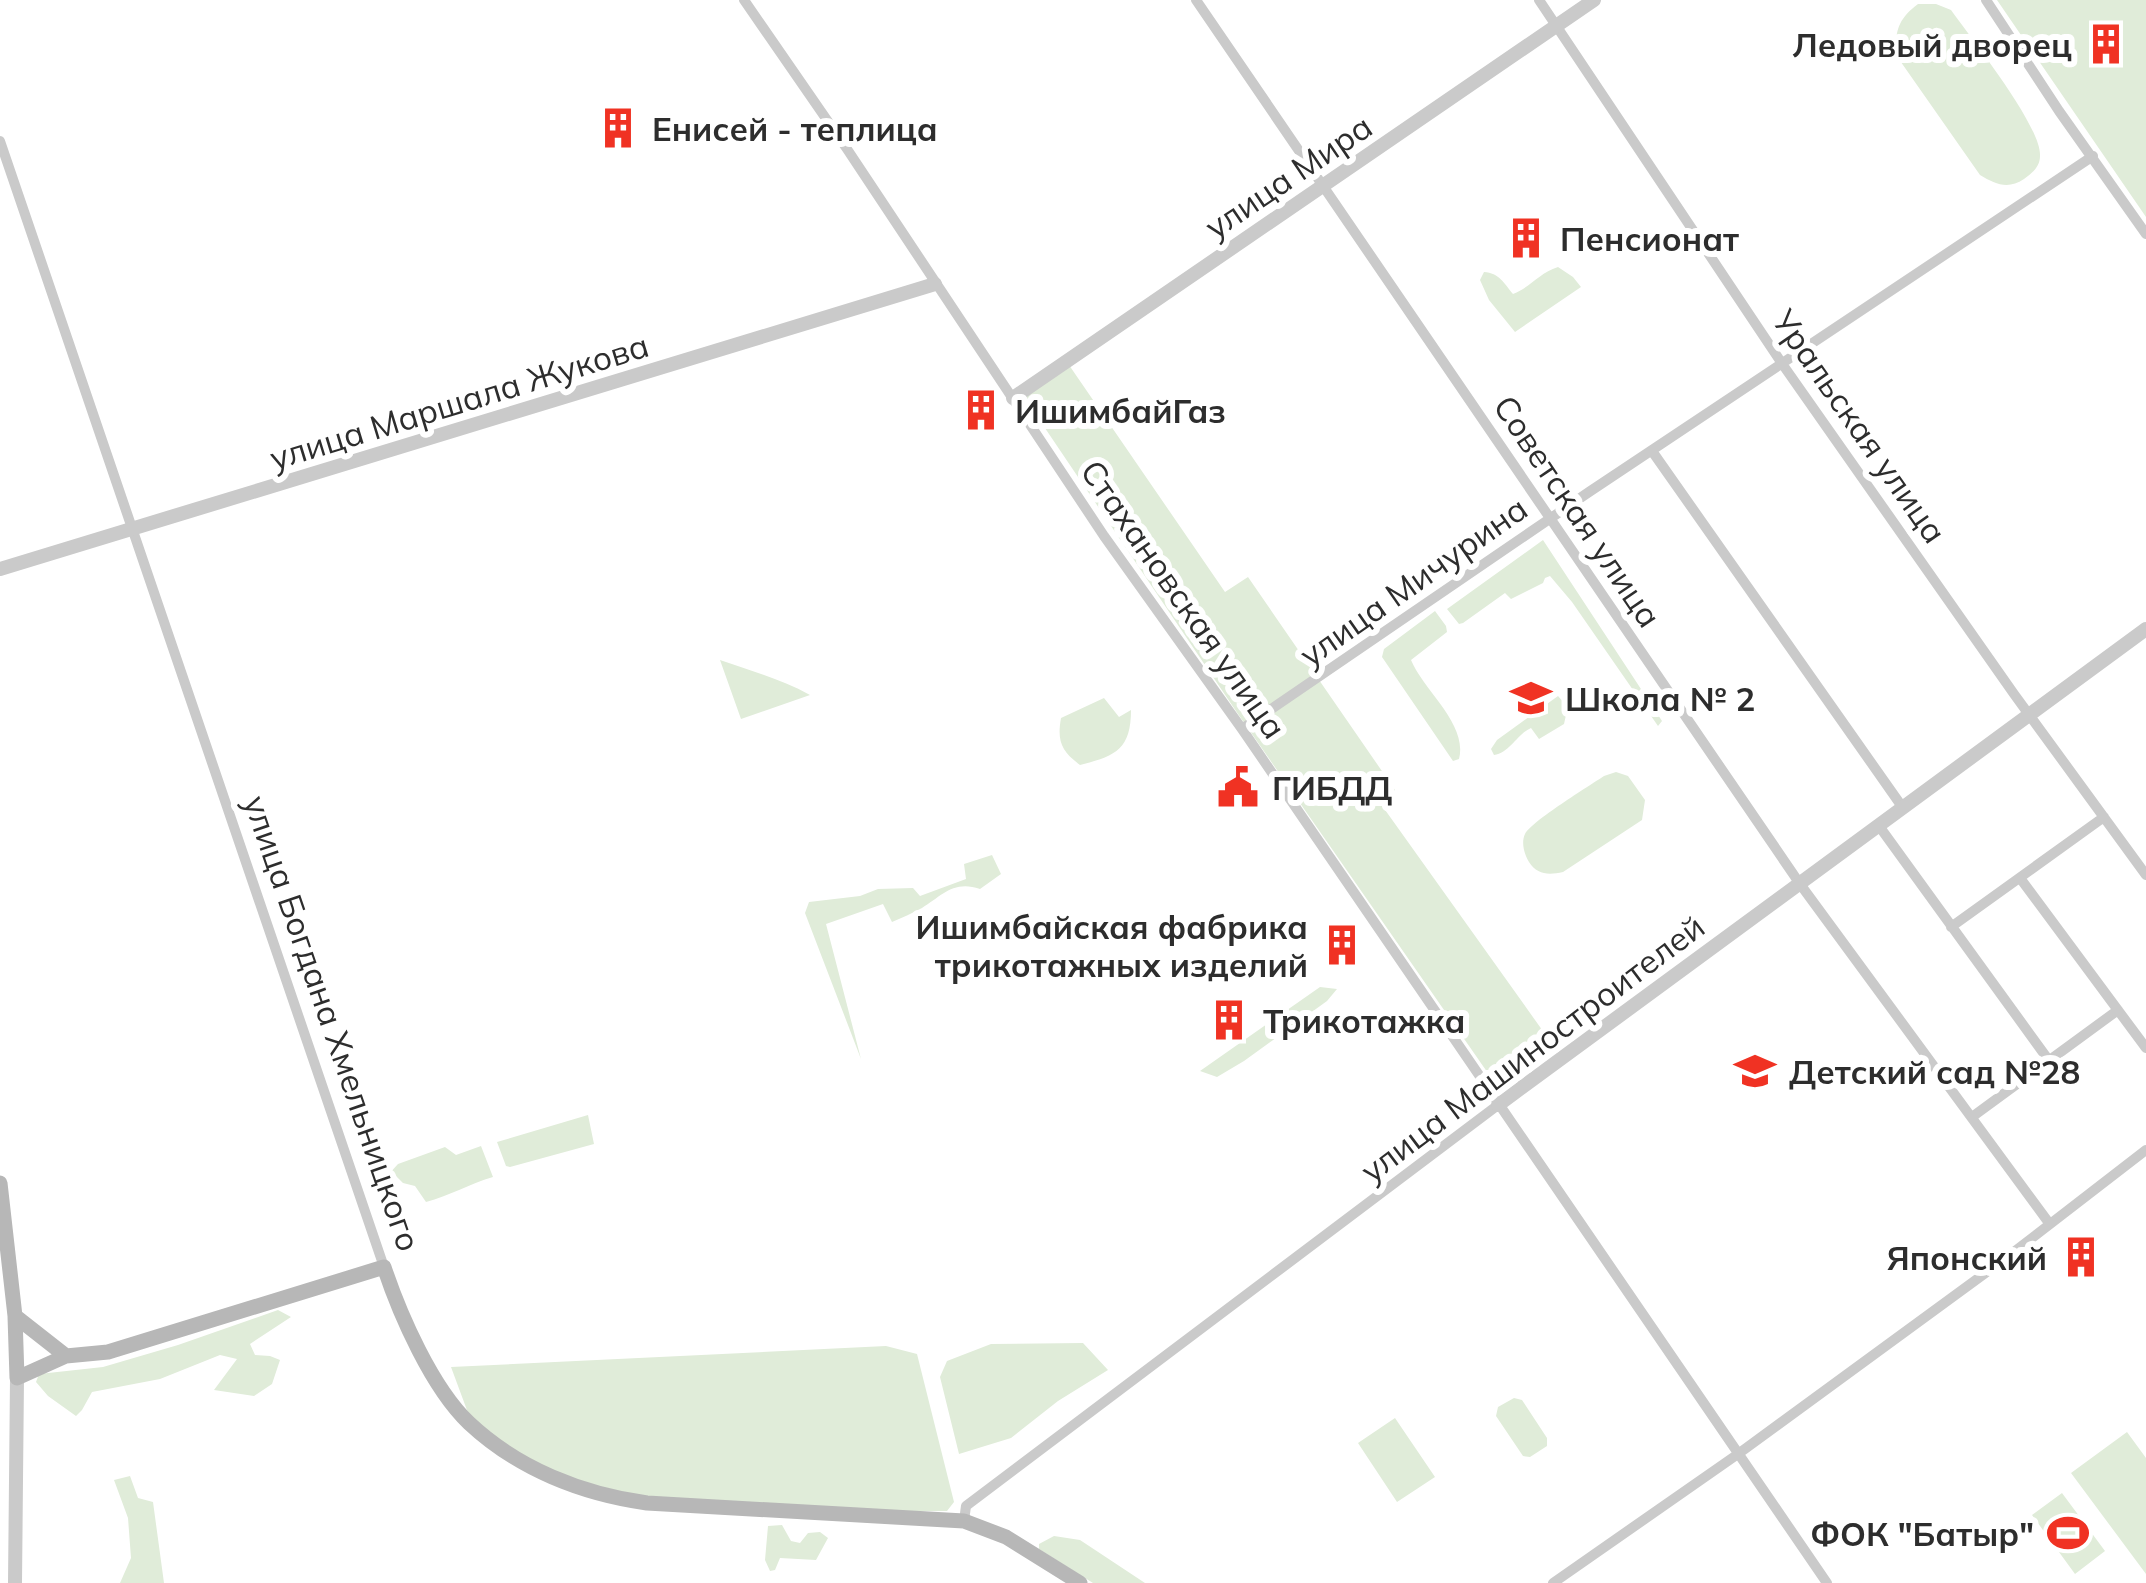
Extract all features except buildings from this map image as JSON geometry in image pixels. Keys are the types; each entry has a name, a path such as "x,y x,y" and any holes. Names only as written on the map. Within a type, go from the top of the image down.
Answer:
{"main road":[{"path":"0,1184 17,1378 66,1356 108,1352 384,1267"},
{"name":"улица Богдана Хмельницкого","path":"384,1267 424,1361 466,1421 551,1478 607,1497 647,1503 964,1521"},
{"path":"15,1316 66,1356"},
{"path":"964,1521 1006,1537 1080,1583"}],"street":[{"name":"Стахановская улица","path":"744,0 1104,536 1242,729 1827,1583"},
{"name":"Советская улица","path":"1196,0 1800,884 2049,1223"},
{"name":"Уральская улица","path":"1540,0 1784,365 2146,875"},
{"name":"улица Мира","path":"1013,398 1594,0"},
{"path":"1986,0 2146,234"},
{"name":"улица Богдана Хмельницкого","path":"0,141 384,1267"},
{"name":"улица Мичурина","path":"1242,729 2093,157"},
{"name":"улица Маршала Жукова","path":"0,569 935,284"},
{"path":"1652,451 1903,808"},
{"name":"улица Машиностроителей","path":"964,1521 966,1506 1498,1105 2146,629"},
{"path":"1952,927 2104,817"},
{"path":"1880,826 2050,1062"},
{"path":"2020,878 2146,1048"},
{"path":"1972,1118 2119,1010"},
{"path":"1553,1583 1738,1454 2146,1150"},
{"path":"16,1583 17,1378"}],"green space":[{"path":"1997,0 2146,0 2146,217"},
{"path":"1918,4 1951,10 2018,104 2040,156 2037,167 2024,179 2002,184 1980,175 1896,55 1899,26"},
{"path":"1558,267 1581,287 1515,332 1489,300 1480,280 1484,272 1494,274 1513,294"},
{"path":"1069,365 1225,592 1248,577 1395,790 1378,800 1555,1048 1499,1089 1024,397"},
{"path":"1543,540 1662,721 1658,726 1550,576 1511,599 1505,593 1463,623 1447,609"},
{"path":"1435,611 1447,632 1411,660 1457,733 1459,759 1453,761 1382,657 1384,649"},
{"path":"720,660 777,680 810,695 741,719"},
{"path":"1558,696 1566,705 1576,700 1585,711 1566,715 1564,724 1539,739 1531,728 1494,755 1491,749 1497,740"},
{"path":"1104,698 1119,717 1131,710 1128,734 1112,754 1080,765 1062,745 1061,718"},
{"path":"1616,772 1628,776 1645,800 1642,820 1563,872 1548,874 1536,869 1524,848 1530,828 1586,787"},
{"path":"992,855 1001,874 980,889 955,888 892,922 883,904 826,924 861,1059 805,913 809,902 878,889 913,888 920,896 966,879 964,864"},
{"path":"1320,987 1337,989 1244,1061 1217,1077 1200,1071"},
{"path":"588,1115 594,1144 506,1166 497,1142"},
{"path":"481,1146 493,1177 426,1202 415,1186 388,1175 398,1164 445,1147 456,1155"},
{"path":"278,1310 291,1317 250,1344 255,1355 280,1360 272,1384 254,1396 214,1390 237,1359 220,1355 160,1379 92,1392 76,1416 36,1382 39,1374 103,1367"},
{"path":"1083,1343 1108,1370 1011,1438 959,1454 940,1377 947,1361 991,1344"},
{"path":"886,1346 917,1354 954,1502 947,1511 644,1498 574,1482 533,1464 471,1421 451,1367"},
{"path":"1514,1398 1522,1400 1547,1438 1547,1446 1530,1457 1523,1456 1496,1416 1498,1407"},
{"path":"1395,1418 1435,1477 1397,1502 1358,1443"},
{"path":"2127,1432 2146,1458 2146,1574 2071,1473"},
{"path":"130,1476 138,1498 153,1502 164,1583 120,1583 131,1558 128,1518 114,1480"},
{"name":"ФОК \"Батыр\"","path":"2062,1493 2105,1551 2075,1574 2032,1515"},
{"path":"782,1525 791,1541 800,1543 808,1533 820,1532 828,1538 816,1560 780,1558 770,1571 765,1560 768,1526"},
{"path":"1054,1536 1080,1540 1145,1583 1093,1583 1039,1549 1039,1544"}],"place":[{"name":"Ледовый дворец","path":"2106,44"},
{"name":"Енисей - теплица","path":"618,128"},
{"name":"Пенсионат","path":"1526,238"},
{"name":"ИшимбайГаз","path":"981,410"},
{"name":"Школа № 2","path":"1531,698"},
{"name":"ГИБДД","path":"1238,787"},
{"name":"Ишимбайская фабрика трикотажных изделий","path":"1342,945"},
{"name":"Трикотажка","path":"1229,1020"},
{"name":"Детский сад №28","path":"1755,1071"},
{"name":"Японский","path":"2081,1257"},
{"name":"ФОК \"Батыр\"","path":"2068,1533"}]}
